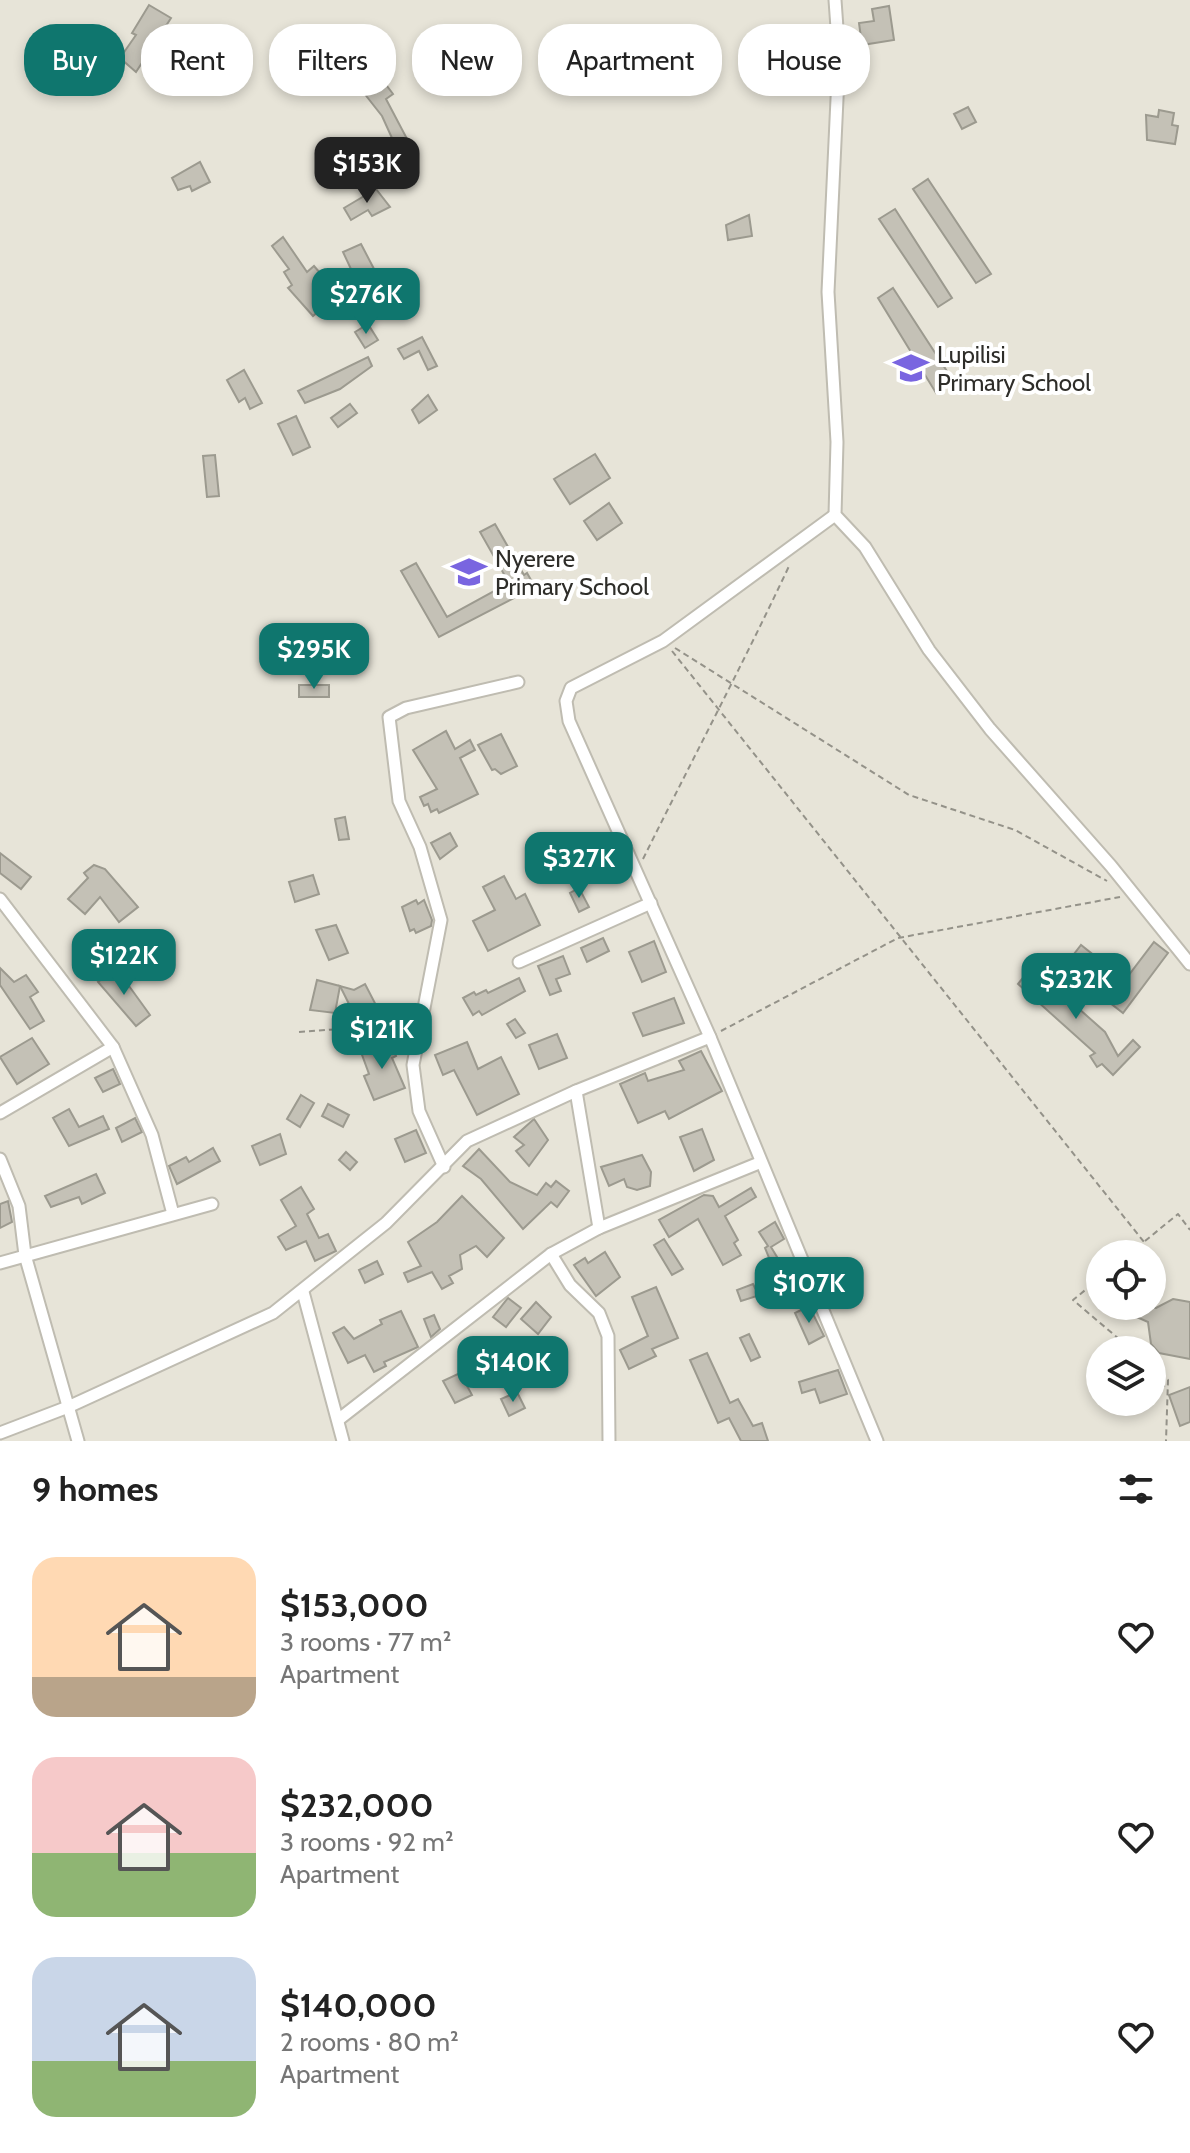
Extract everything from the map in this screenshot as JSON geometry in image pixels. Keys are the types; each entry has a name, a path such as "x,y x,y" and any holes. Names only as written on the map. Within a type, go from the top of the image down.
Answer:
{"street":[{"path":"835,0 839,56 828,292 837,442 835,515 865,547 929,650 990,729 1190,964"},
{"path":"835,515 663,641 571,688 566,701 569,721 710,1037 759,1163 877,1441"},
{"path":"444,1167 419,1111 413,1065 441,920 420,847 399,801 389,717 406,708 518,682"},
{"path":"0,899 113,1047 152,1135 173,1214"},
{"path":"519,962 651,903"},
{"path":"0,1433 68,1407 273,1313 386,1223 467,1141 576,1091 647,1066 710,1037"},
{"path":"0,1113 113,1047"},
{"path":"576,1091 599,1228"},
{"path":"0,1159 19,1206 25,1255 78,1441"},
{"path":"338,1420 551,1254 599,1228 759,1163"},
{"path":"0,1263 212,1204"},
{"path":"551,1254 570,1285 599,1313 608,1336 609,1441"},
{"path":"303,1292 343,1441"}],"path":[{"path":"637,871 717,709 734,685 801,541"},
{"path":"663,641 909,795 1015,830 1107,880"},
{"path":"663,641 1142,1240"},
{"path":"710,1037 898,938 1133,895"},
{"path":"299,1032 423,1024"},
{"path":"1146,1240 1178,1214 1190,1230"},
{"path":"1086,1289 1073,1300 1086,1311"},
{"path":"1097,1320 1115,1336"},
{"path":"1166,1378 1169,1440"}],"building":[{"path":"149,5 171,18 167,24 141,24 141,64 136,72 125,62 125,51 136,35 132,33"},
{"path":"889,6 894,40 870,44 870,24 859,23 874,21 872,9"},
{"path":"366,96 390,96 386,99 415,154 401,162 399,157 395,159 388,147 387,140 392,138 382,116"},
{"path":"968,107 976,122 962,129 954,114"},
{"path":"1159,110 1174,113 1172,125 1178,126 1175,144 1147,140 1146,115 1158,117"},
{"path":"332,139 339,147 323,162 316,154"},
{"path":"200,162 210,182 192,191 190,186 178,190 172,178"},
{"path":"928,179 991,274 976,283 913,189"},
{"path":"376,189 390,207 372,216 368,210 351,220 344,208"},
{"path":"895,209 952,298 938,307 879,219"},
{"path":"749,215 752,236 728,240 726,225"},
{"path":"283,237 307,272 314,266 338,294 313,316 288,288 292,285 284,272 289,269 272,246"},
{"path":"361,244 386,292 363,306 352,288 358,284 343,252"},
{"path":"893,288 954,382 936,393 878,298"},
{"path":"368,324 378,340 365,348 355,332"},
{"path":"422,337 437,366 428,370 419,351 404,359 398,349"},
{"path":"368,357 372,366 340,389 305,403 298,391"},
{"path":"244,370 262,403 250,409 245,398 239,402 227,380"},
{"path":"428,395 437,410 419,423 412,410"},
{"path":"350,404 357,413 338,427 331,418"},
{"path":"296,416 310,447 293,455 278,424"},
{"path":"595,454 610,478 570,504 554,479"},
{"path":"215,455 219,496 207,497 203,456"},
{"path":"609,503 622,523 597,540 584,521"},
{"path":"495,524 524,575 527,573 535,587 439,637 401,571 416,563 447,617 509,583 480,532"},
{"path":"299,685 329,685 329,697 299,697"},
{"path":"446,731 455,749 470,740 475,750 460,758 478,794 439,813 437,809 431,812 420,797 437,789 413,750"},
{"path":"501,734 517,766 501,774 492,770 478,745"},
{"path":"345,817 349,839 339,840 335,819"},
{"path":"450,833 457,846 440,859 431,843"},
{"path":"0,853 31,877 21,889 0,873"},
{"path":"94,865 105,869 138,907 119,922 100,897 85,914 68,899 88,878 84,873"},
{"path":"313,875 319,894 295,902 289,882"},
{"path":"504,876 516,899 525,894 540,925 488,951 473,921 495,910 483,887"},
{"path":"579,888 589,907 579,912 570,893"},
{"path":"416,900 418,904 424,900 432,920 431,926 416,933 414,929 410,931 402,907"},
{"path":"336,925 348,953 329,960 316,930"},
{"path":"111,934 124,954 109,964 96,944"},
{"path":"603,938 609,951 587,962 581,948"},
{"path":"654,941 666,972 642,982 629,952"},
{"path":"1154,942 1168,953 1123,1013 1064,967 1081,945 1125,980"},
{"path":"563,956 570,974 556,979 561,991 550,995 538,966"},
{"path":"1035,963 1045,971 1041,975 1105,1032 1118,1056 1133,1040 1140,1047 1113,1075 1102,1064 1097,1067 1090,1056 1095,1053 1018,984"},
{"path":"0,968 14,982 26,975 38,992 30,997 44,1021 30,1029 0,985"},
{"path":"116,968 150,1015 136,1026 98,982"},
{"path":"519,978 525,991 482,1015 479,1011 473,1015 463,998 474,992 476,995 486,990 488,993"},
{"path":"317,980 340,986 335,1013 310,1010"},
{"path":"365,984 378,1009 357,1020 340,986 354,990"},
{"path":"674,998 684,1023 643,1036 633,1013"},
{"path":"515,1019 525,1033 516,1038 507,1024"},
{"path":"557,1034 567,1058 539,1069 529,1045"},
{"path":"32,1038 49,1064 17,1084 0,1057"},
{"path":"391,1041 396,1056 392,1058 405,1088 374,1100 364,1076 369,1074 361,1052"},
{"path":"467,1042 478,1069 501,1057 519,1094 477,1115 454,1070 443,1075 435,1055"},
{"path":"701,1051 722,1091 669,1119 665,1111 638,1123 620,1084 645,1073 648,1081 684,1070 679,1061"},
{"path":"113,1069 120,1084 103,1092 95,1078"},
{"path":"301,1095 314,1103 300,1127 287,1119"},
{"path":"328,1104 349,1115 343,1127 322,1116"},
{"path":"69,1109 79,1127 103,1116 109,1129 69,1146 53,1118"},
{"path":"135,1118 142,1132 122,1142 116,1128"},
{"path":"534,1119 548,1140 529,1166 516,1151 524,1145 514,1137"},
{"path":"702,1129 714,1160 694,1171 680,1137"},
{"path":"416,1130 426,1153 405,1162 395,1139"},
{"path":"280,1134 286,1154 260,1165 252,1146"},
{"path":"213,1148 220,1161 177,1184 169,1166 186,1157 189,1162"},
{"path":"479,1149 510,1182 537,1195 546,1183 551,1187 556,1181 569,1191 557,1207 551,1202 523,1229 481,1179 463,1166"},
{"path":"346,1152 357,1162 350,1170 339,1160"},
{"path":"642,1155 651,1172 650,1186 637,1190 627,1187 624,1179 609,1186 601,1167"},
{"path":"96,1174 105,1193 82,1204 79,1197 51,1207 45,1196"},
{"path":"301,1187 314,1209 307,1214 319,1238 328,1234 336,1251 315,1261 306,1241 286,1250 278,1237 296,1226 281,1200"},
{"path":"751,1188 756,1197 725,1216 738,1240 734,1243 741,1255 723,1265 698,1219 669,1237 659,1220 704,1195 713,1196 719,1207"},
{"path":"462,1196 504,1238 487,1257 476,1246 460,1255 462,1269 449,1276 453,1283 442,1289 432,1272 408,1282 404,1273 421,1266 408,1242 437,1222"},
{"path":"8,1201 12,1222 0,1228 0,1204"},
{"path":"775,1222 784,1239 771,1247 791,1280 773,1291 741,1301 737,1290 753,1284 755,1288 776,1275 765,1248 768,1246 759,1232"},
{"path":"664,1239 683,1269 672,1275 654,1245"},
{"path":"605,1252 620,1277 596,1296 574,1265 585,1258 588,1263"},
{"path":"377,1261 383,1274 365,1283 359,1270"},
{"path":"656,1287 678,1338 652,1349 656,1356 629,1369 620,1350 648,1336 632,1297"},
{"path":"508,1298 521,1308 506,1327 493,1317"},
{"path":"1173,1299 1190,1302 1190,1359 1166,1354 1166,1336 1150,1336 1148,1322 1144,1320 1166,1320 1166,1303"},
{"path":"536,1302 551,1317 538,1334 521,1319"},
{"path":"809,1306 824,1336 809,1344 795,1313"},
{"path":"401,1311 418,1347 384,1362 386,1366 374,1372 365,1355 348,1363 333,1333 344,1327 354,1339 382,1324 380,1320"},
{"path":"434,1315 440,1329 431,1337 424,1319"},
{"path":"749,1334 760,1357 751,1361 740,1338"},
{"path":"549,1342 563,1351 547,1367 534,1355"},
{"path":"707,1353 730,1403 738,1399 753,1426 762,1423 768,1441 741,1441 729,1418 718,1423 690,1360"},
{"path":"838,1370 847,1394 820,1403 815,1389 802,1393 799,1382"},
{"path":"460,1373 472,1395 455,1403 443,1381"},
{"path":"1190,1387 1190,1422 1180,1426 1169,1395"},
{"path":"517,1392 525,1408 509,1416 501,1399"}],"place":[{"name":"Lupilisi Primary School","path":"911,368"},
{"name":"Nyerere Primary School","path":"469,572"}]}
